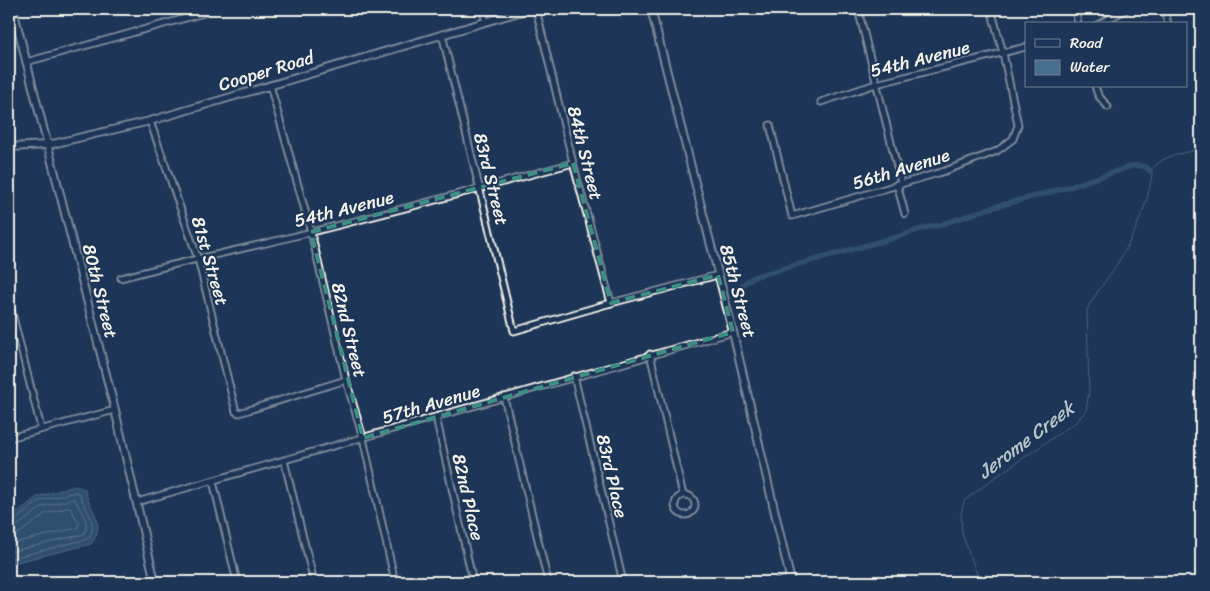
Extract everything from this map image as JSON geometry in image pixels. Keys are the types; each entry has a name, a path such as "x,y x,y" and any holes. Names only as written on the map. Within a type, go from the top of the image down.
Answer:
{"street":[{"name":"80th Street","path":"13,9 137,502 155,582"},
{"path":"482,9 486,21"},
{"name":"Cooper Road","path":"9,147 48,145 150,121 529,9"},
{"name":"84th Street","path":"536,9 573,163 611,303"},
{"name":"85th Street","path":"652,9 733,332 790,581"},
{"path":"858,9 905,214"},
{"path":"992,9 1003,53"},
{"path":"1075,9 1078,22"},
{"path":"1103,22 1127,9"},
{"path":"1164,9 1167,22"},
{"path":"26,62 204,13"},
{"name":"83rd Street","path":"442,34 514,331 611,303"},
{"name":"54th Avenue","path":"820,102 876,84 1025,47"},
{"name":"56th Avenue","path":"770,125 792,216 945,171 997,151 1014,140 1018,125 1003,53"},
{"name":"82nd Street","path":"270,85 311,232 346,380 363,438 395,582"},
{"path":"1096,88 1098,95 1108,107"},
{"name":"81st Street","path":"150,121 198,259 236,412 239,413 346,380"},
{"name":"54th Avenue","path":"120,278 311,232 573,163"},
{"path":"611,303 718,276"},
{"path":"9,301 41,428"},
{"name":"57th Avenue","path":"137,502 650,354 733,332"},
{"path":"650,354 683,495"},
{"name":"83rd Place","path":"574,376 623,582"},
{"path":"504,397 548,582"},
{"path":"9,438 114,410"},
{"name":"82nd Place","path":"436,417 473,582"},
{"path":"284,460 314,582"},
{"path":"213,481 237,582"},
{"path":"683,495 690,495 695,500 696,507 689,515 682,515 675,508 677,498 683,495"},
{"path":"778,582 790,581"}],"highlighted area":[{"path":"573,163 611,303 718,275 733,332 363,438 311,232"}],"water":[{"path":"75,486 85,489 98,523 96,536 91,544 9,564 9,519 37,497"}],"waterway":[{"name":"Jerome Creek","path":"980,582 962,534 961,514 964,501 994,478 1076,422 1086,411 1089,392 1087,310 1117,264 1134,232 1148,196 1152,173 1150,171 1168,157 1201,148"},
{"path":"735,296 744,283 756,276 940,225 987,209 1069,187 1132,166 1142,166 1150,171"}]}
